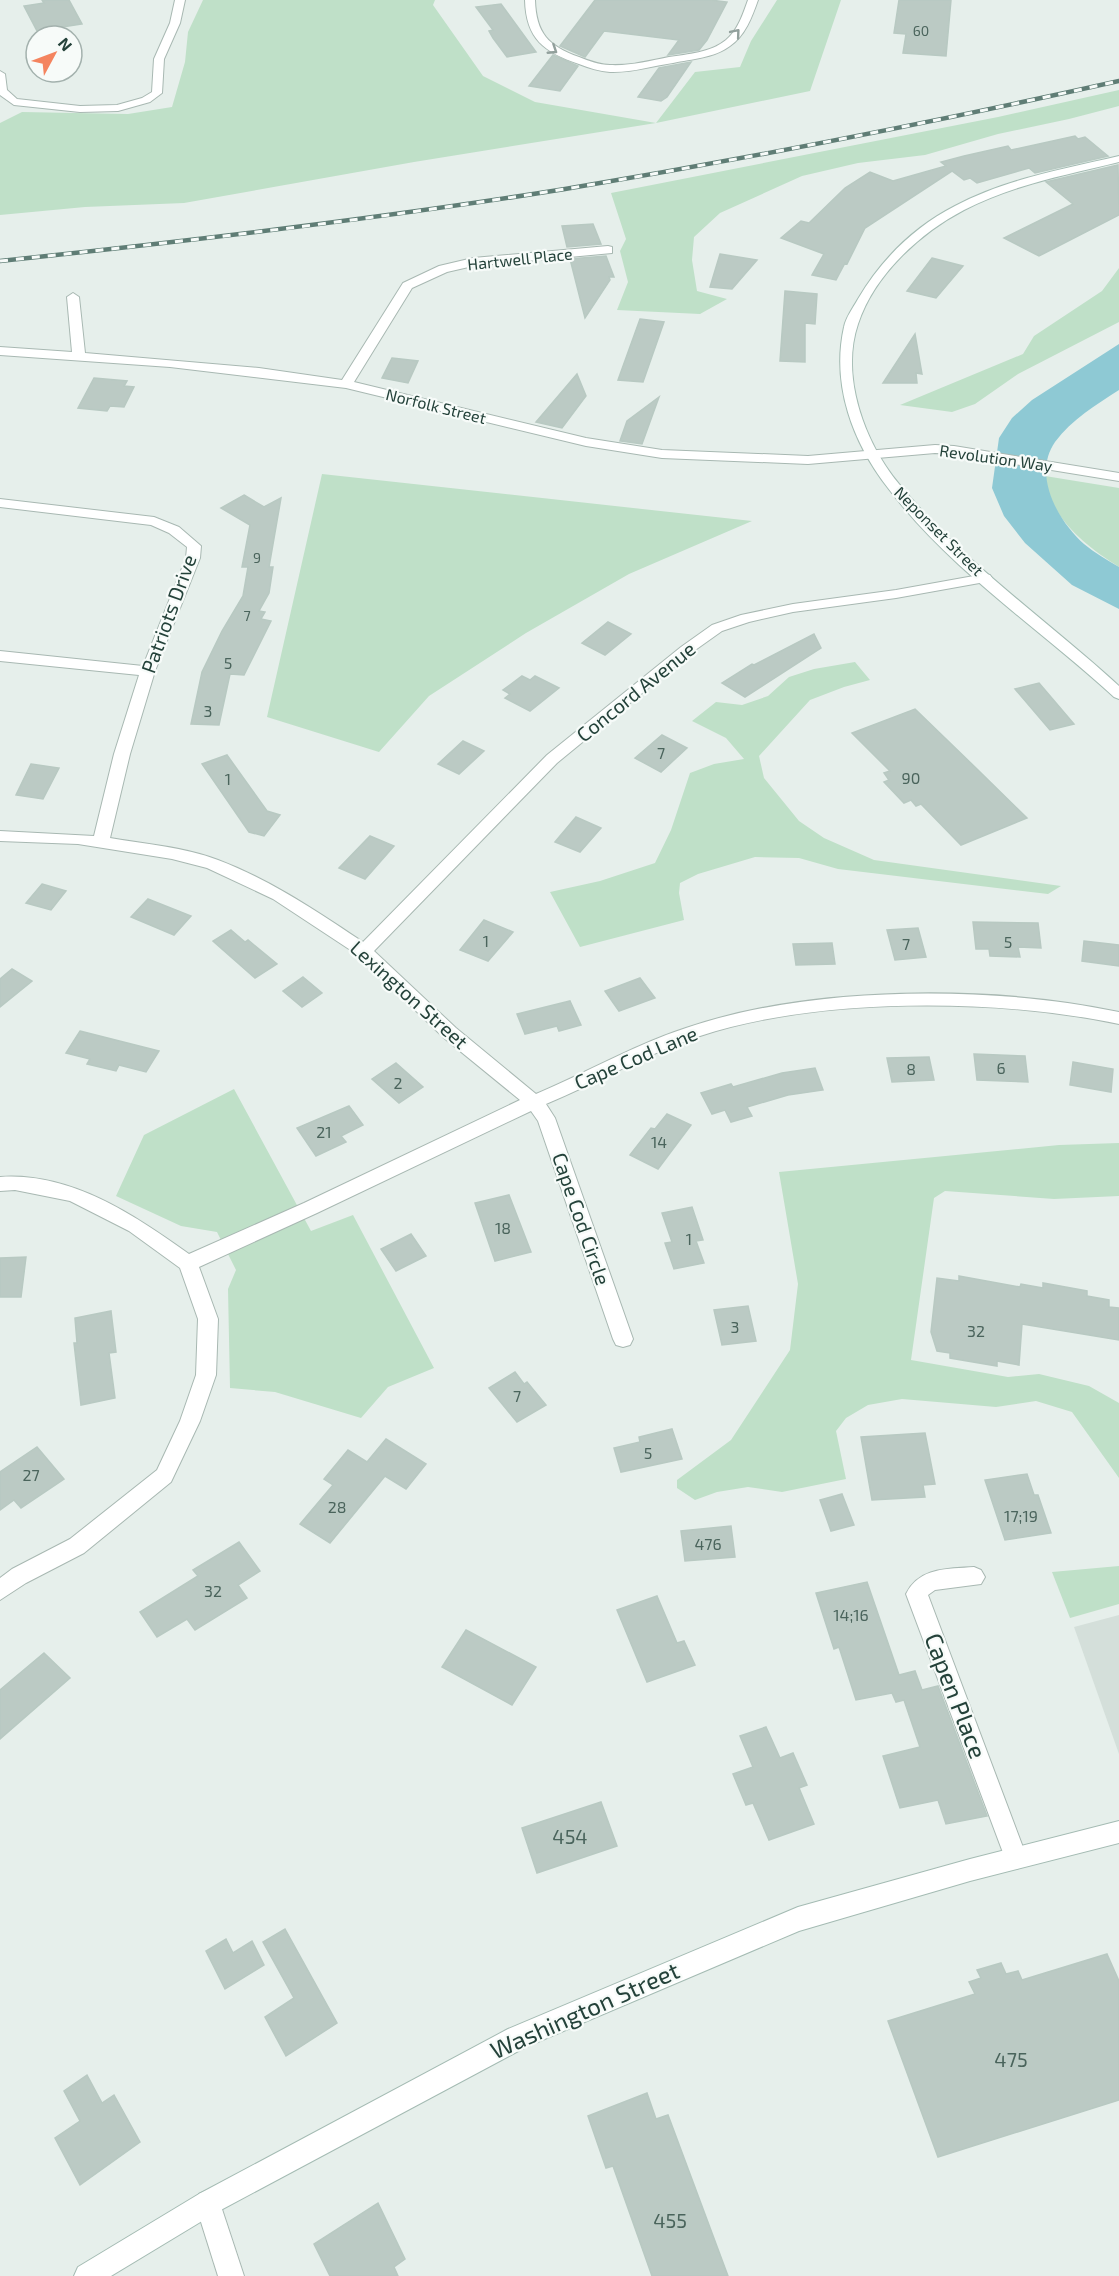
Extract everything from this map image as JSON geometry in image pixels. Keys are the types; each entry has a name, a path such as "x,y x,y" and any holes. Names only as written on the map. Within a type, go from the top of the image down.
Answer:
{"street":[{"path":"0,74 2,91 14,102 80,109 118,108 146,100 157,93 159,59 175,23 180,0"},
{"path":"530,0 530,17 537,35 548,48 563,56 601,68 626,68 657,63 722,47 744,24 753,0"},
{"name":"Neponset Street","path":"1119,159 1040,178 982,197 958,208 933,224 890,262 871,286 850,326 845,360 849,393 858,425 872,455 916,513 963,559 1090,666 1119,694"},
{"name":"Hartwell Place","path":"346,384 407,286 443,269 473,262 608,250"},
{"path":"73,297 79,357"},
{"name":"Norfolk Street","path":"0,351 181,364 346,384 586,442 639,451 808,460 872,455"},
{"name":"Revolution Way","path":"872,455 935,449 973,452 1119,477"},
{"name":"Patriots Drive","path":"0,503 154,521 174,530 194,546 193,558 148,671 122,754 101,841"},
{"name":"Concord Avenue","path":"363,951 552,759 717,628 746,618 794,608 896,594 985,578"},
{"path":"0,656 148,671"},
{"name":"Lexington Street","path":"1,838 101,841 172,853 212,864 279,895 363,951 450,1033 534,1102"},
{"name":"Cape Cod Lane","path":"188,1263 328,1200 424,1151 512,1110 653,1047 714,1026 782,1010 847,1003 980,999 1087,1010 1119,1018"},
{"name":"Cape Cod Circle","path":"534,1102 546,1118 623,1339"},
{"path":"0,1184 15,1183 74,1194 136,1226 188,1263 208,1319 206,1375 190,1421 164,1476 77,1546 19,1576 0,1590"},
{"name":"Capen Place","path":"974,1577 928,1582 920,1587 917,1594 1016,1858"},
{"name":"Washington Street","path":"87,2276 208,2203 517,2038 798,1918 1119,1832"},
{"path":"208,2203 231,2276"}],"shaded area":[{"path":"1119,1615 1119,1754 1074,1627"}],"green space":[{"path":"203,0 435,0 433,5 483,76 535,102 656,123 414,162 184,203 85,207 0,215 0,123 22,112 128,114 172,107 185,62 188,32"},
{"path":"777,0 841,0 810,91 656,123 695,72 740,67 751,41"},
{"path":"1119,90 1119,106 998,134 925,155 858,163 802,176 720,213 694,237 692,260 697,291 727,299 700,314 617,310 628,282 620,251 626,239 611,193 998,117"},
{"path":"1119,268 1119,322 1018,374 975,404 952,412 900,405 1023,354 1034,336 1102,291"},
{"path":"322,474 752,521 629,574 526,633 429,696 379,752 267,717"},
{"path":"1045,476 1119,488 1119,567 1082,540 1062,518 1048,491"},
{"path":"855,662 870,680 810,700 759,756 764,778 799,821 824,838 874,860 1061,886 1048,894 838,869 799,858 755,857 698,874 680,883 679,893 684,920 580,947 550,892 600,881 655,863 671,830 690,773 714,764 744,759 726,738 692,721 716,702 742,705 768,696 789,677 814,669"},
{"path":"234,1089 311,1231 353,1215 434,1368 388,1387 361,1418 275,1392 230,1388 228,1289 236,1270 217,1232 181,1226 116,1196 144,1135"},
{"path":"1119,1143 1119,1196 1054,1199 945,1191 934,1198 911,1360 1008,1377 1039,1374 1089,1386 1119,1403 1119,1478 1072,1412 1036,1401 996,1407 902,1399 868,1405 846,1418 836,1431 846,1479 782,1492 748,1487 717,1492 695,1500 677,1488 677,1480 731,1440 790,1350 798,1284 779,1172 1059,1145"},
{"path":"1119,1566 1119,1604 1070,1618 1052,1572"}],"water":[{"path":"1119,344 1119,390 1069,426 1055,442 1046,469 1051,497 1065,523 1084,544 1119,567 1119,609 1072,585 1025,543 1004,516 992,488 999,438 1012,418 1032,400"}],"building":[{"path":"42,0 69,0 82,24 33,24 24,6 44,3"},
{"path":"595,0 727,2 707,40 699,50 668,55 679,40 604,31 585,57 560,46"},
{"path":"899,0 951,0 946,56 903,53 906,34 894,33"},
{"path":"501,4 536,52 507,57 493,38 489,31 493,30 476,7"},
{"path":"553,55 578,66 560,91 529,86"},
{"path":"691,62 667,97 661,101 638,97 659,68"},
{"path":"1075,136 1078,139 1085,137 1108,156 1035,173 1029,168 977,183 970,178 964,180 952,171 865,228 847,264 845,263 836,280 812,275 824,254 781,238 801,221 809,223 845,188 870,172 893,181 946,166 941,162 964,156 1008,146 1011,150"},
{"path":"1118,165 1119,215 1039,256 1004,238 1073,204 1046,182"},
{"path":"593,224 601,244 567,247 562,226"},
{"path":"720,254 757,260 732,289 710,287"},
{"path":"606,256 614,277 609,277 610,280 585,318 570,259"},
{"path":"932,258 963,266 936,298 907,291"},
{"path":"785,291 817,294 815,324 805,323 805,362 780,361"},
{"path":"640,319 664,322 643,382 618,380"},
{"path":"915,334 922,374 916,373 917,383 883,383"},
{"path":"392,358 418,361 408,383 382,378"},
{"path":"577,374 586,396 562,428 536,422"},
{"path":"94,378 127,381 124,386 134,387 124,407 110,406 107,411 78,408"},
{"path":"659,397 642,444 620,441 627,421"},
{"path":"244,495 264,507 281,498 269,567 273,567 269,593 259,611 265,612 261,619 271,621 244,675 230,674 219,725 191,724 202,672 222,631 243,596 248,567 242,567 250,525 221,508"},
{"path":"608,622 631,634 605,655 582,643"},
{"path":"814,634 821,648 745,697 722,683 752,664"},
{"path":"522,676 530,680 535,676 559,688 530,711 505,698 510,694 503,690"},
{"path":"1039,683 1074,724 1050,730 1015,689"},
{"path":"915,709 1027,818 961,845 921,804 916,806 911,800 904,803 884,782 889,780 884,773 890,771 852,733"},
{"path":"662,735 687,748 661,772 635,758"},
{"path":"463,741 484,751 459,774 438,764"},
{"path":"227,755 267,811 280,815 264,836 249,832 202,764"},
{"path":"31,764 59,768 43,799 16,795"},
{"path":"576,817 601,828 580,852 555,842"},
{"path":"370,836 394,846 365,879 339,868"},
{"path":"42,884 66,891 51,910 26,903"},
{"path":"148,899 191,916 174,935 131,917"},
{"path":"484,920 513,932 488,961 460,950"},
{"path":"973,922 1038,923 1041,948 1018,947 1020,957 990,956 989,949 976,949"},
{"path":"918,928 926,957 895,960 887,930"},
{"path":"231,930 245,942 248,940 277,964 255,978 213,941"},
{"path":"1084,941 1119,945 1119,966 1082,961"},
{"path":"832,943 835,964 796,965 793,944"},
{"path":"12,969 32,981 0,1007 0,979"},
{"path":"303,977 322,993 302,1007 283,991"},
{"path":"640,978 655,998 619,1011 605,991"},
{"path":"570,1001 581,1025 559,1031 557,1026 525,1034 517,1014"},
{"path":"80,1031 159,1051 146,1072 119,1065 116,1071 87,1064 90,1059 66,1053"},
{"path":"974,1054 1025,1056 1028,1082 977,1080"},
{"path":"929,1057 934,1080 892,1082 887,1058"},
{"path":"1073,1062 1113,1069 1111,1092 1070,1085"},
{"path":"396,1063 423,1087 399,1103 372,1079"},
{"path":"815,1068 823,1090 788,1095 747,1107 752,1116 731,1122 725,1110 712,1114 701,1093 731,1084 733,1087 782,1073"},
{"path":"349,1106 363,1125 341,1136 346,1142 316,1156 297,1128"},
{"path":"667,1114 691,1125 658,1169 630,1155 651,1128 655,1129"},
{"path":"509,1195 531,1252 495,1261 475,1203"},
{"path":"692,1207 703,1240 696,1241 704,1263 674,1269 665,1243 672,1242 662,1213"},
{"path":"411,1234 426,1256 396,1271 381,1249"},
{"path":"26,1257 21,1297 0,1297 0,1258"},
{"path":"959,1276 1020,1287 1021,1284 1043,1288 1043,1283 1087,1291 1087,1296 1109,1300 1109,1307 1119,1308 1119,1340 1022,1324 1019,1365 997,1361 997,1366 950,1358 950,1353 937,1351 931,1332 937,1278 959,1281"},
{"path":"748,1306 756,1341 722,1345 714,1310"},
{"path":"111,1311 116,1352 109,1353 115,1398 81,1405 74,1343 77,1343 75,1318"},
{"path":"515,1372 524,1384 527,1382 546,1405 517,1422 489,1388"},
{"path":"672,1429 682,1459 621,1472 614,1448 640,1442 639,1437"},
{"path":"925,1433 935,1484 923,1485 925,1497 872,1500 861,1437"},
{"path":"386,1439 426,1464 406,1489 385,1476 330,1543 300,1524 333,1485 324,1479 348,1450 367,1462"},
{"path":"37,1447 64,1479 21,1508 14,1500 0,1510 0,1472"},
{"path":"1027,1474 1034,1495 1038,1495 1051,1533 1005,1540 985,1480"},
{"path":"842,1494 854,1525 831,1531 820,1500"},
{"path":"731,1526 735,1557 685,1561 681,1531"},
{"path":"239,1542 260,1571 238,1585 247,1598 195,1630 187,1619 157,1637 140,1612 198,1576 193,1570"},
{"path":"867,1582 899,1675 915,1671 922,1690 938,1686 987,1816 946,1824 938,1800 900,1808 883,1756 920,1747 904,1700 896,1702 892,1693 856,1700 839,1647 834,1649 816,1593"},
{"path":"657,1596 677,1643 684,1641 695,1665 647,1682 617,1610"},
{"path":"466,1630 536,1667 512,1705 442,1667"},
{"path":"44,1653 70,1678 0,1739 0,1690"},
{"path":"766,1727 780,1758 793,1753 807,1785 799,1788 814,1824 769,1840 753,1803 746,1805 733,1774 753,1767 740,1736"},
{"path":"601,1802 617,1846 537,1873 522,1828"},
{"path":"285,1929 337,2023 286,2056 265,2017 294,1998 263,1942"},
{"path":"226,1939 233,1953 252,1941 264,1965 225,1989 206,1951"},
{"path":"1107,1954 1119,1981 1119,2100 938,2157 888,2021 975,1994 969,1982 981,1978 977,1970 1001,1963 1006,1974 1018,1971 1022,1980"},
{"path":"87,2075 102,2103 114,2095 140,2142 80,2185 55,2138 80,2121 64,2091"},
{"path":"647,2093 656,2119 668,2115 728,2276 652,2276 613,2166 606,2168 588,2116"},
{"path":"378,2203 405,2259 394,2267 398,2276 330,2276 314,2244"}],"railway":[{"path":"0,261 283,229 565,189 843,139 1119,81"}]}
